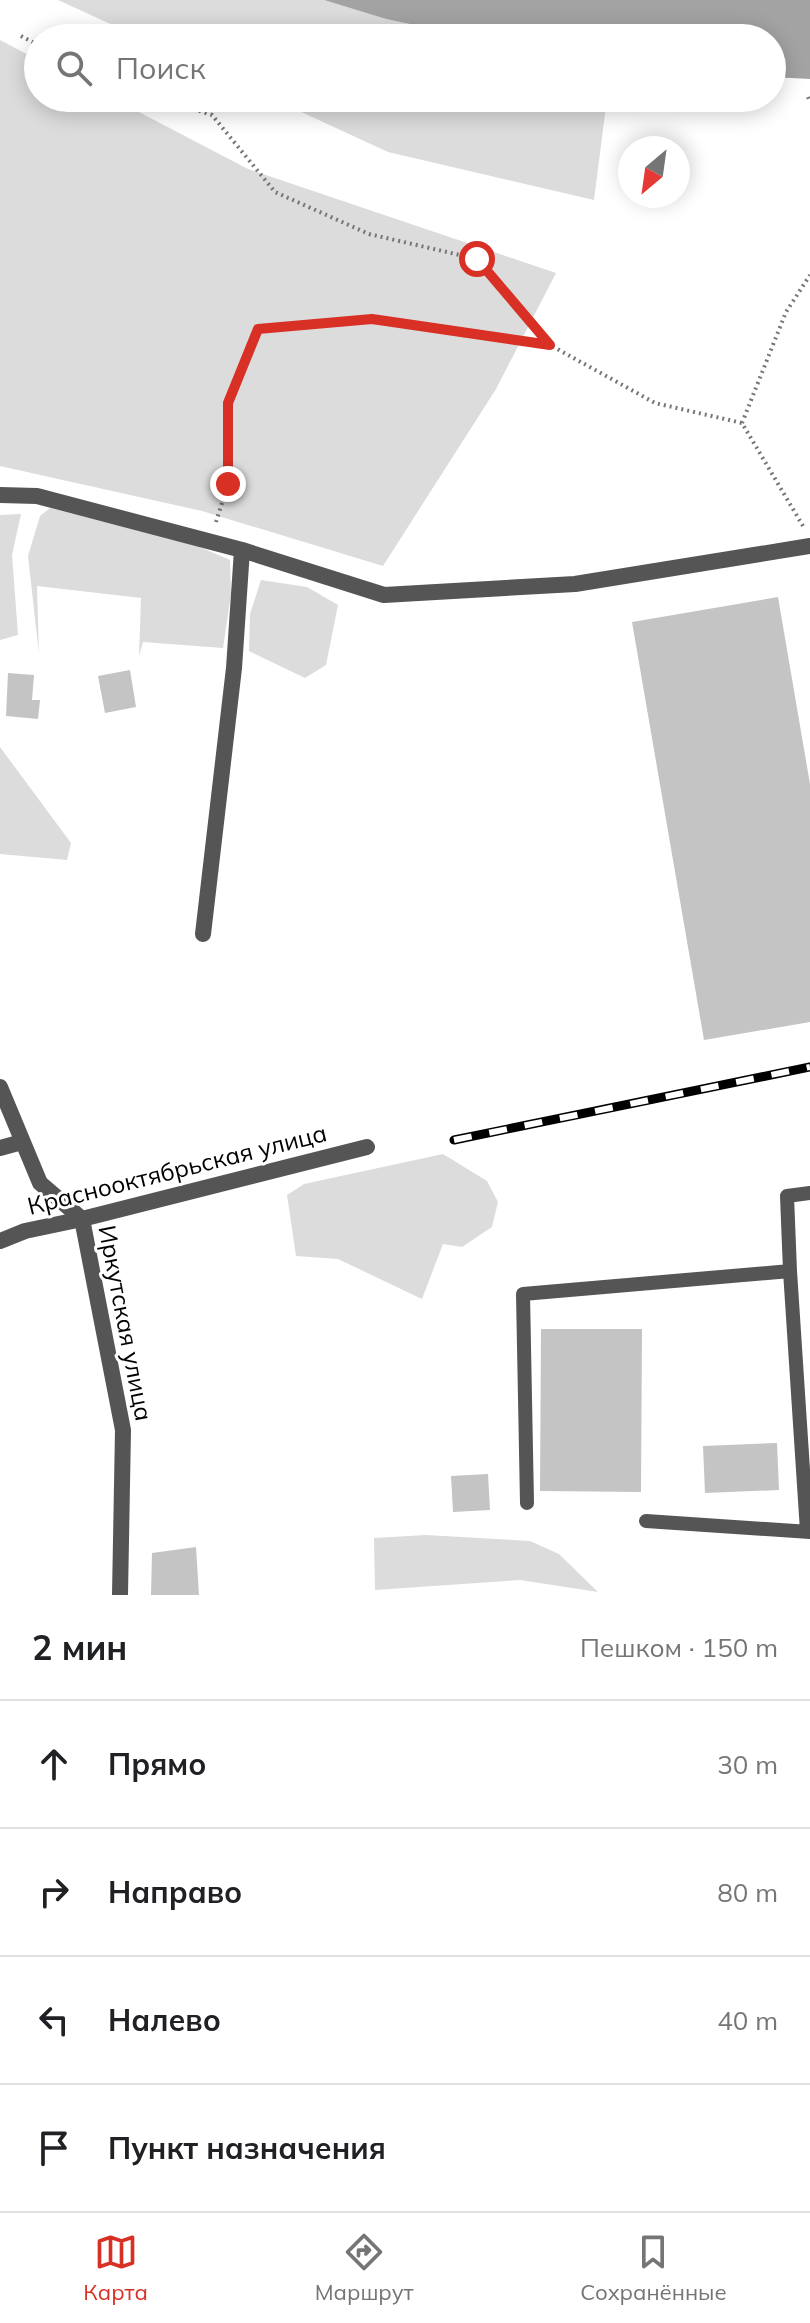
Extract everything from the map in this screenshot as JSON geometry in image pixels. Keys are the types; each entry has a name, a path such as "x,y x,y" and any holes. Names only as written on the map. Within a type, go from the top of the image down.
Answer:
{"street":[{"path":"0,495 37,496 242,550 384,595 575,584 810,546"},
{"path":"203,934 234,668 242,550"},
{"name":"Иркутская улица","path":"0,1087 40,1183 82,1219 123,1430 120,1595"},
{"path":"0,1148 22,1142"},
{"name":"Краснооктябрьская улица","path":"0,1241 25,1231 367,1147"}],"lane":[{"path":"646,1521 808,1532 787,1196 810,1193"},
{"path":"527,1503 523,1294 790,1271"}],"path":[{"path":"203,112 212,115 275,192 369,234 477,259 550,345"},
{"path":"742,423 786,312 810,275"},
{"path":"210,542 228,484 228,403 258,329 372,319 550,345 655,403 742,423 810,538"}],"shaded area":[{"path":"58,0 324,0 410,24 110,24"},
{"path":"324,0 810,0 810,79 786,78 786,24 410,24"},
{"path":"0,40 24,53 24,112 139,112 248,169 556,273 496,389 383,566 202,511 0,466"},
{"path":"301,112 605,112 594,200 388,152"},
{"path":"50,508 195,545 230,560 231,594 223,648 143,642 139,656 141,598 37,586 39,654 28,556 40,516"},
{"path":"21,514 12,555 18,635 0,640 0,515"},
{"path":"261,580 307,587 338,605 326,665 305,678 249,651 250,614"},
{"path":"0,747 71,843 67,860 0,854"},
{"path":"443,1154 487,1181 498,1202 492,1227 462,1247 443,1244 422,1299 338,1259 296,1256 287,1195 304,1184"},
{"path":"426,1535 530,1541 559,1554 598,1592 520,1580 375,1590 374,1538"}],"building":[{"path":"778,597 810,784 810,1022 704,1040 632,622"},
{"path":"130,670 136,707 105,713 98,676"},
{"path":"8,673 34,675 32,700 40,700 38,719 6,716"},
{"path":"541,1329 642,1329 641,1492 540,1491"},
{"path":"777,1443 779,1490 705,1493 703,1446"},
{"path":"488,1474 490,1510 453,1512 451,1476"},
{"path":"196,1547 199,1595 151,1595 152,1553"}],"railway":[{"path":"454,1140 810,1067"}],"route":[{"path":"228,484 228,403 258,329 372,319 550,345 477,259"}]}
